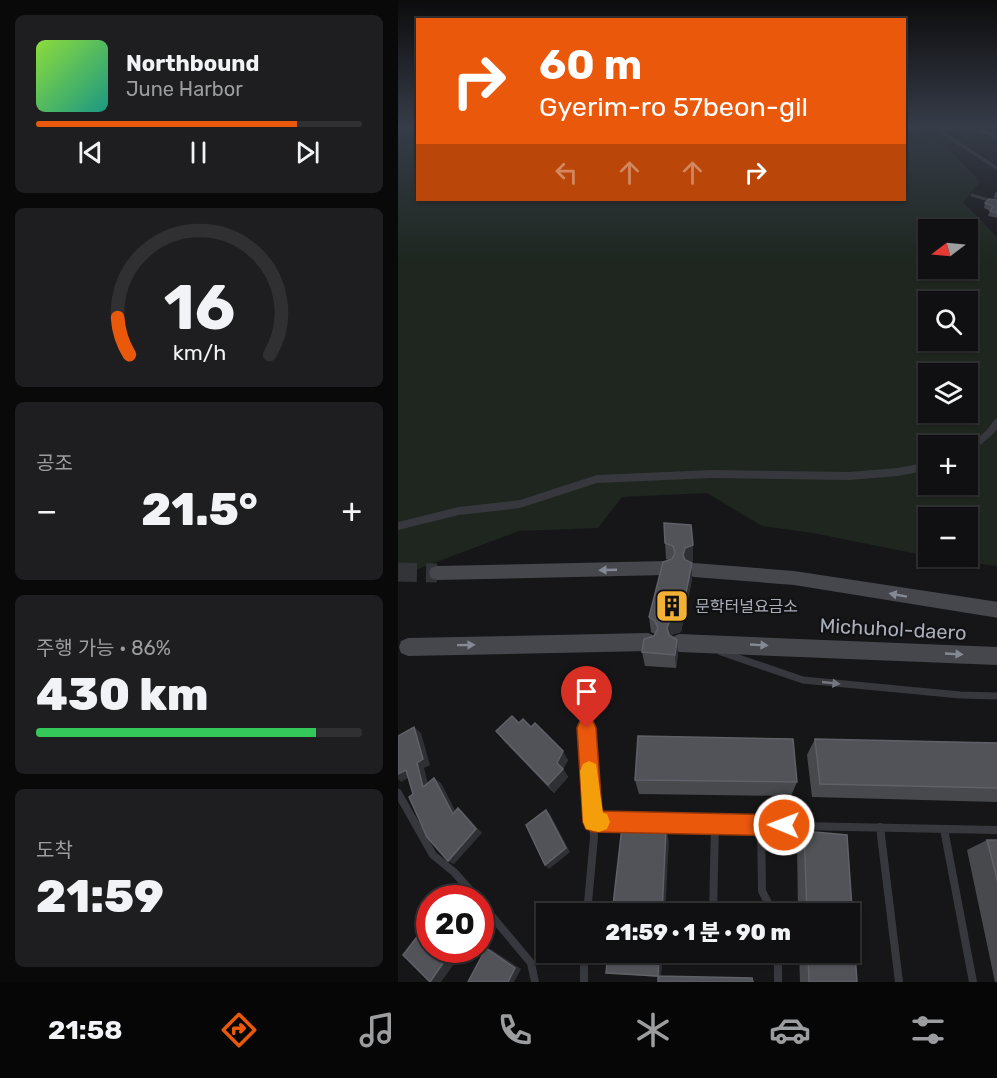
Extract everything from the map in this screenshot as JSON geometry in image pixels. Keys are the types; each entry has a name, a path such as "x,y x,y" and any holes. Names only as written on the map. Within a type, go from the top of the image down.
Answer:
{"main road":[{"path":"437,573 666,568"},
{"name":"Michuhol-daero","path":"694,570 794,578 974,609 998,610"},
{"path":"408,646 648,642"},
{"name":"Michuhol-daero","path":"687,643 998,656"}],"street":[{"path":"978,442 998,421"},
{"path":"398,526 459,511 520,504 598,479 712,474 850,476 918,468"}],"lane":[{"path":"972,195 998,203"},
{"path":"687,643 803,680 960,695 998,696"},
{"path":"587,728 593,822 588,903"},
{"path":"398,793 433,855 466,885"},
{"path":"593,822 998,830"},
{"path":"713,903 715,824"},
{"path":"761,825 762,891 768,903"},
{"path":"880,827 899,982"},
{"path":"944,829 973,982"},
{"path":"494,919 531,963 535,982"},
{"path":"584,963 584,982"},
{"path":"778,963 778,982"}],"shaded area":[{"path":"398,173 416,173 416,201 906,201 906,173 972,173 980,182 963,202 997,237 997,566 978,563 978,507 918,507 918,554 813,533 762,526 707,493 622,497 598,528 519,531 407,573 398,582"}],"building":[{"path":"989,199 998,200 998,213 990,211 993,206 985,203"},
{"name":"문학터널요금소","path":"664,523 691,525 693,545 685,548 683,555 685,560 692,563 681,617 670,620 667,628 669,635 677,640 675,655 642,652 644,639 654,636 658,628 655,621 649,617 663,562 672,559 675,553 673,546 665,543"},
{"path":"512,716 519,723 523,719 531,727 535,723 563,751 557,763 563,769 548,785 496,731"},
{"path":"414,727 423,759 417,763 423,787 434,778 453,814 458,808 476,829 448,861 427,837 409,797 413,794 406,770 398,774 398,736"},
{"path":"638,736 793,739 797,782 635,780"},
{"path":"815,739 998,743 998,788 820,784"},
{"path":"546,810 566,848 545,865 526,825"},
{"path":"622,827 666,829 663,903 613,903"},
{"path":"804,831 847,835 852,903 807,903"},
{"path":"987,840 998,840 998,883"},
{"path":"416,938 416,963 443,963 430,982 403,955"},
{"path":"494,954 515,968 508,982 468,982 478,963 494,963"},
{"path":"607,963 659,963 658,976 606,973"},
{"path":"808,963 856,963 857,982 809,982"},
{"path":"658,976 752,978 753,982 658,982"}],"tunnel":[{"path":"398,572 437,573"}],"slow traffic":[{"path":"589,771 593,822 599,822"}],"place":[{"name":"문학터널요금소","path":"672,606"}],"route":[{"path":"587,728 593,822 784,825"}]}
